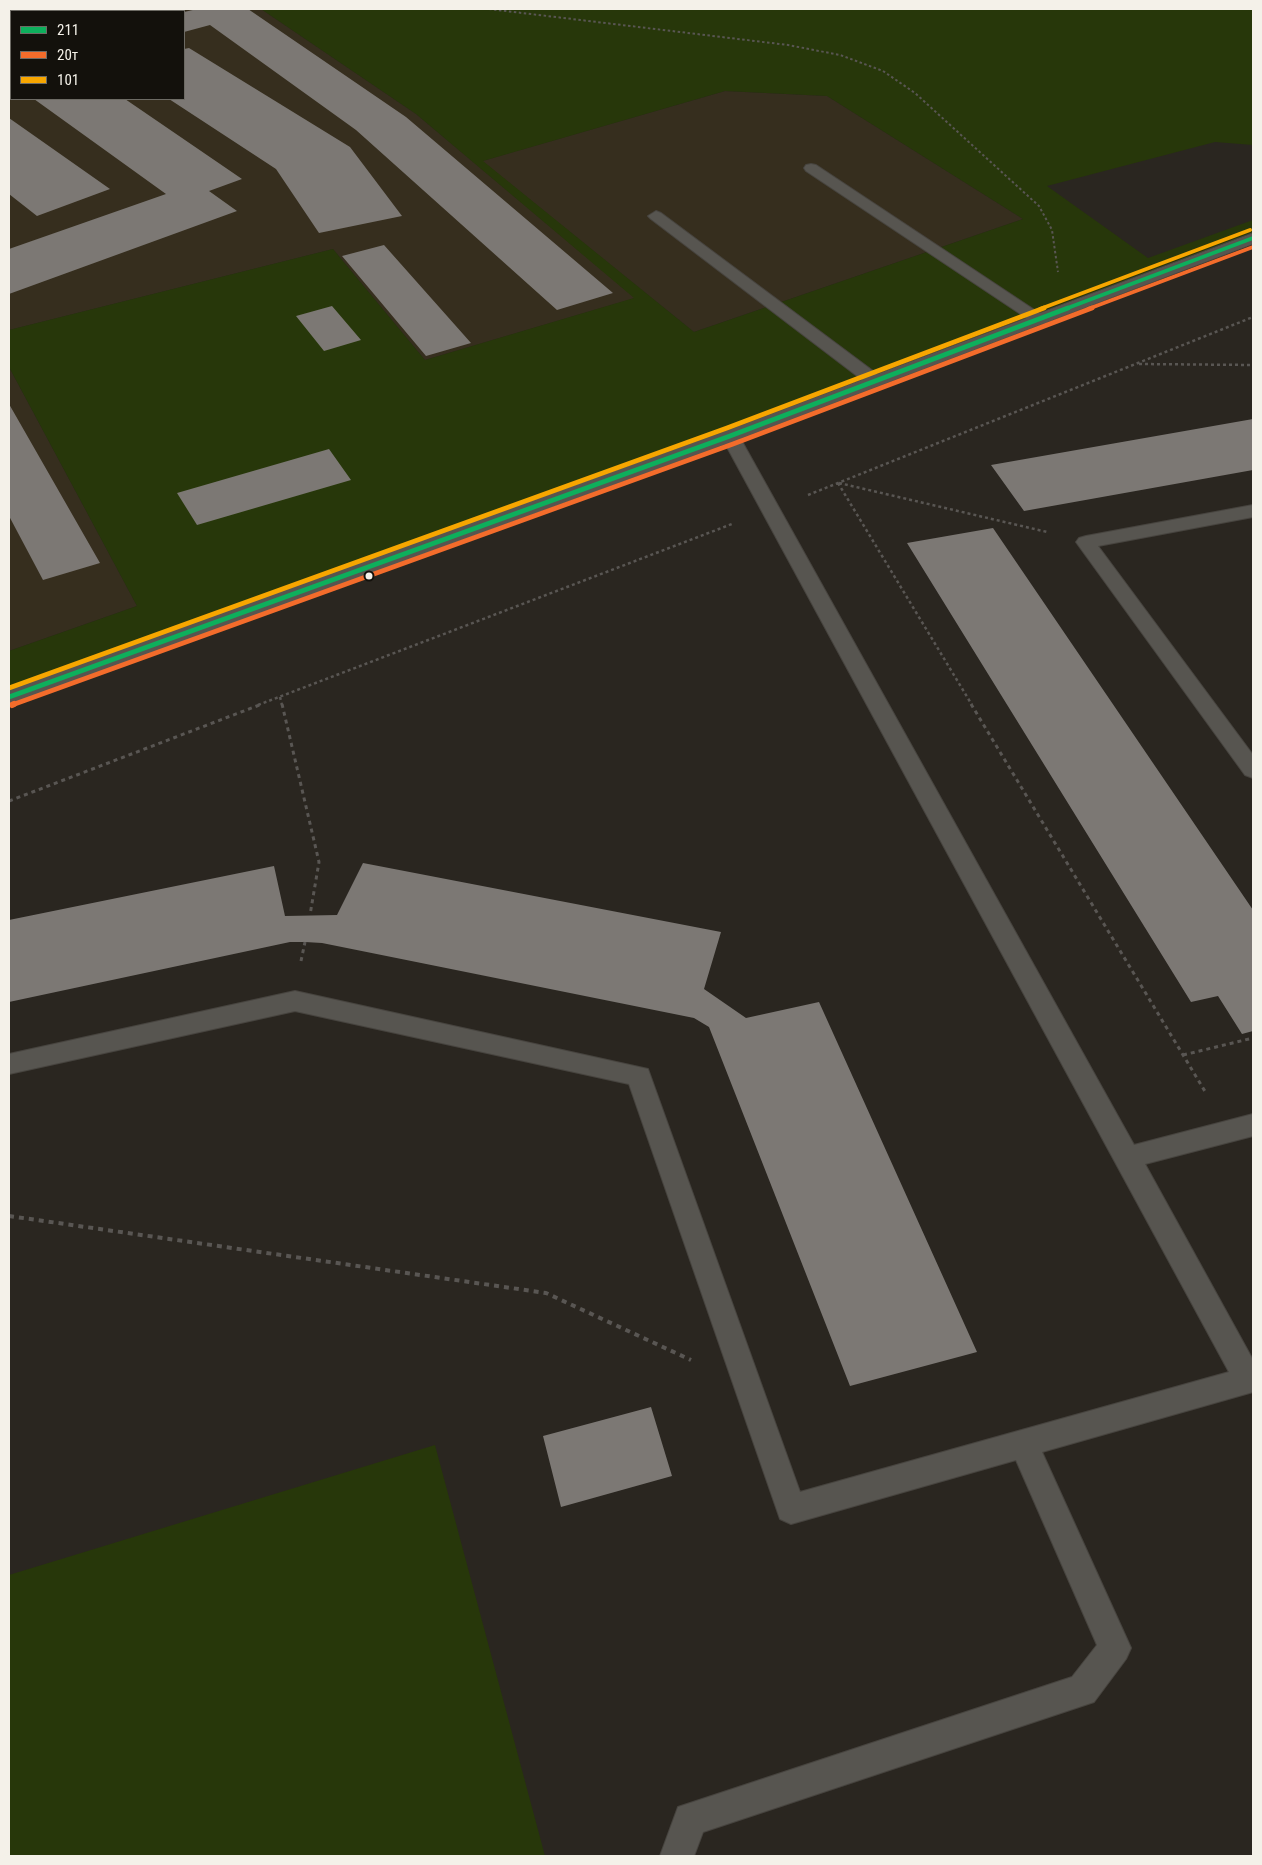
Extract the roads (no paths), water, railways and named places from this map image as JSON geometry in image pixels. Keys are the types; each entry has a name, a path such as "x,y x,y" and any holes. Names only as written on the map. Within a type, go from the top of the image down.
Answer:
{"street":[{"path":"9,696 730,436 1253,238"}],"lane":[{"path":"811,168 1040,319"},
{"path":"656,216 875,381"},
{"path":"9,1064 295,1001 639,1076 791,1510 1249,1380 730,436"},
{"path":"1253,511 1086,542 1253,770"},
{"path":"1127,1158 1241,1128"},
{"path":"676,1856 690,1819 1082,1690 1115,1648 1024,1444"}]}
